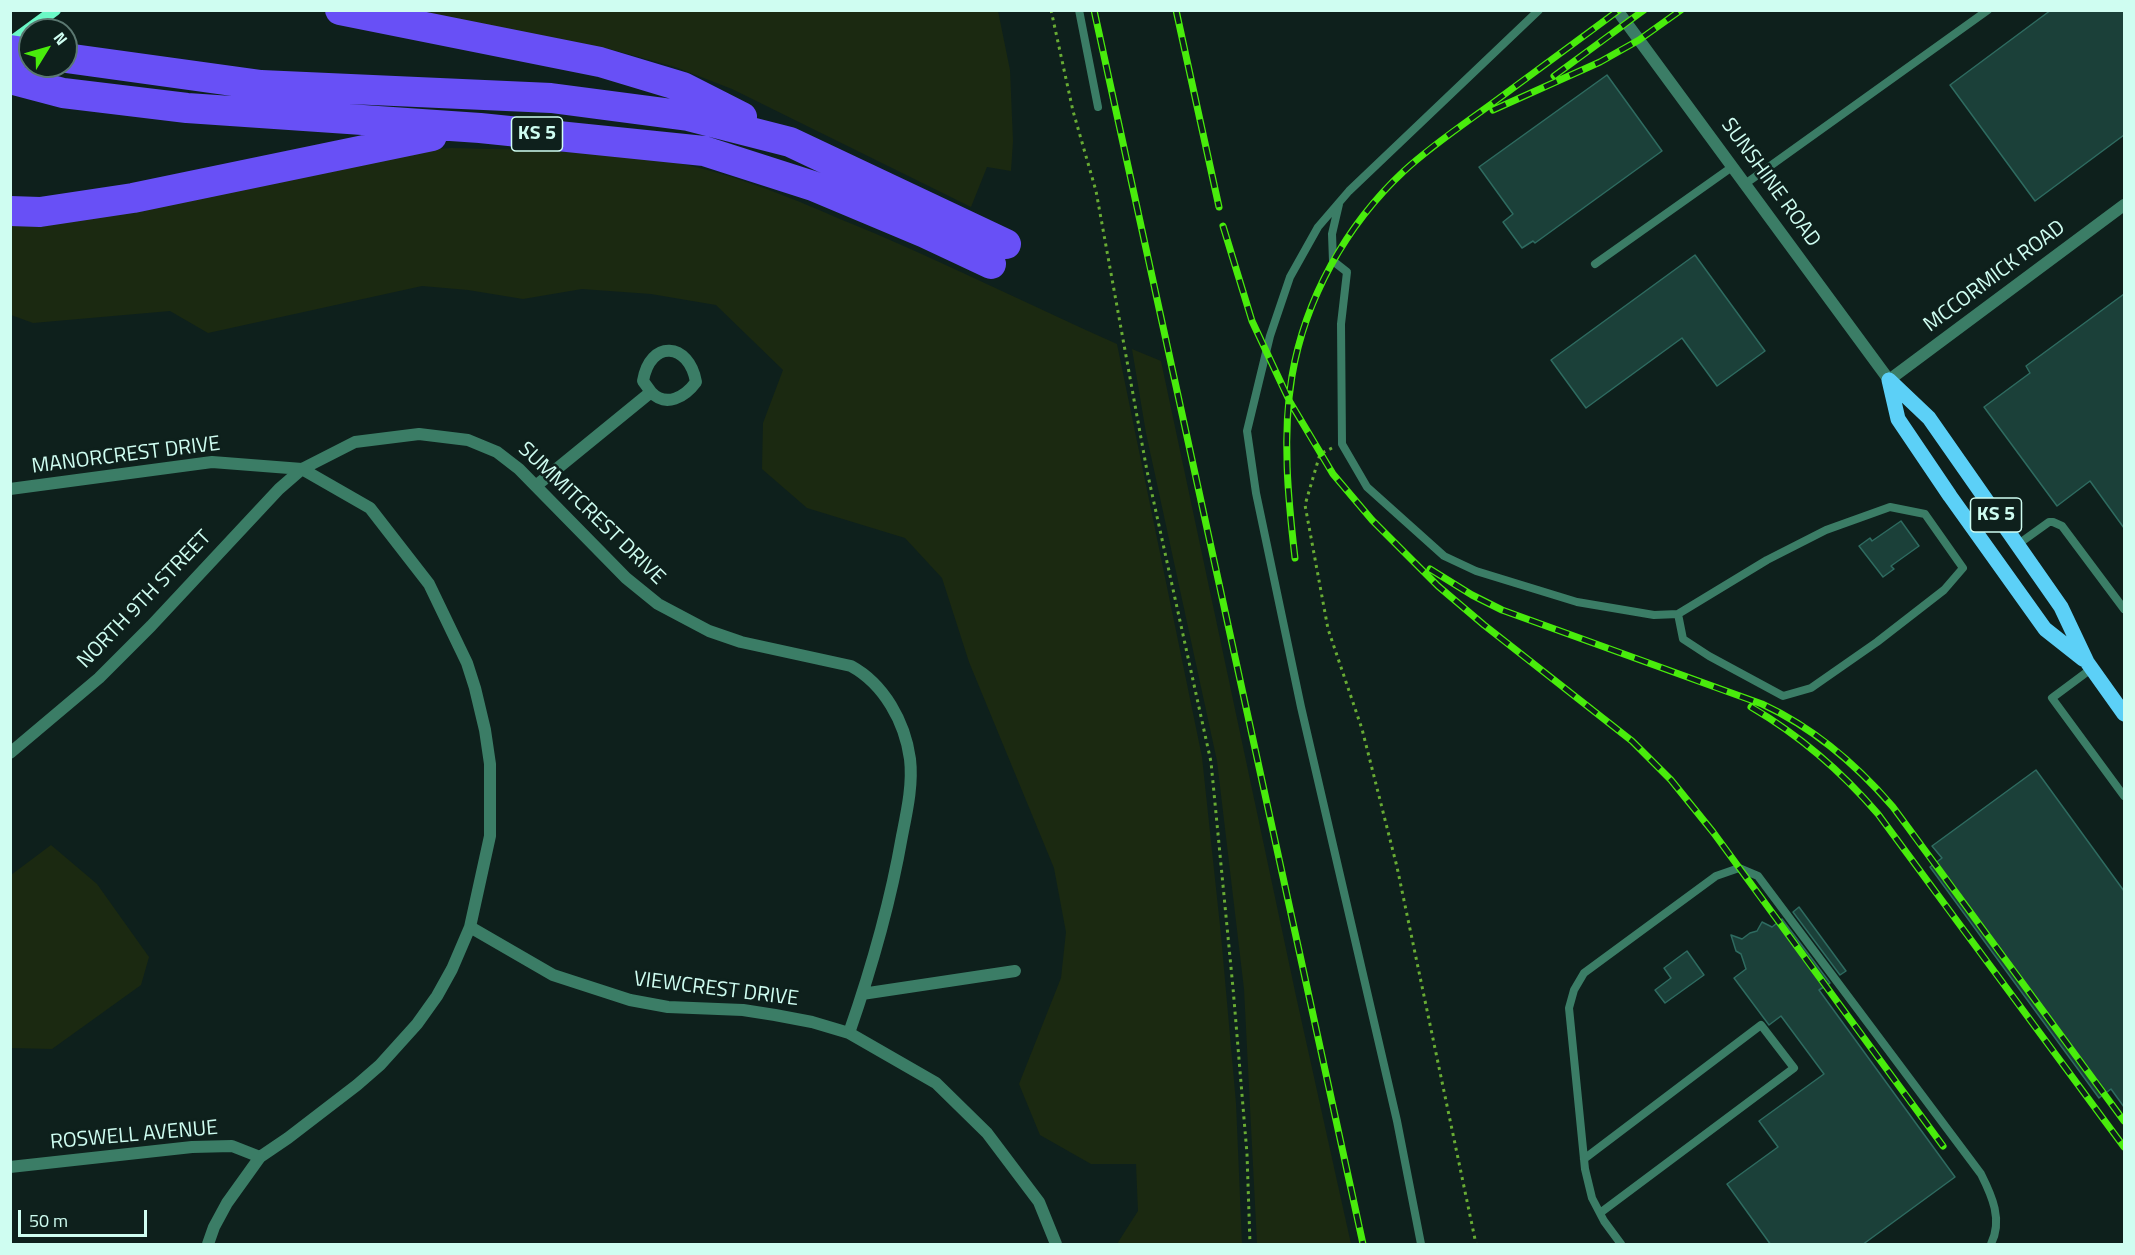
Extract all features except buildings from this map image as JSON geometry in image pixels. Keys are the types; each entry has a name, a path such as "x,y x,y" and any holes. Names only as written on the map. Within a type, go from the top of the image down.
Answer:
{"highway":[{"path":"340,10 600,62 683,87 790,142"},
{"name":"KS 5","path":"10,79 63,93 187,108 480,128 704,151 813,186 925,233 999,254 790,142 688,116 551,98 261,85 78,60"},
{"path":"10,211 40,212 133,198 397,142 480,128"}],"main road":[{"name":"SUNSHINE ROAD","path":"1889,380 1898,419 1950,496 2045,629 2089,666 2122,707"},
{"name":"SUNSHINE ROAD","path":"1889,380 1929,418 2061,607 2089,666"}],"street":[{"path":"10,43 55,10"},
{"name":"SUNSHINE ROAD","path":"1617,10 1889,380"},
{"name":"MCCORMICK ROAD","path":"1889,380 2124,205"},
{"path":"670,351 688,360 694,371 696,382 690,391 667,401 656,397 651,392 643,381 650,359 659,353 670,351"},
{"path":"537,485 651,392"},
{"name":"SUMMITCREST DRIVE","path":"302,469 355,442 419,434 468,440 497,452 537,485 626,578 658,604 709,632 741,642 851,666 864,673 878,686 889,701 899,722 910,760 909,799 892,893 849,1034"},
{"name":"MANORCREST DRIVE","path":"10,489 212,462 302,469 370,508 429,584 467,663 475,688 490,764 492,801 490,836 470,927 456,961 437,996 410,1032 380,1065 288,1138 260,1156 227,1203 207,1245"},
{"name":"NORTH 9TH STREET","path":"10,753 99,678 151,626 264,503 302,469"},
{"name":"VIEWCREST DRIVE","path":"470,927 553,975 630,1000 668,1007 743,1010 812,1022 849,1034 936,1083 987,1133 1039,1202 1056,1245"},
{"path":"862,994 1015,971"},
{"name":"ROSWELL AVENUE","path":"10,1167 192,1147 232,1146 260,1156"}],"lane":[{"path":"1079,10 1098,107"},
{"path":"1421,1245 1397,1121 1301,707 1256,493 1247,431 1270,336 1290,277 1318,227 1341,200 1539,10"},
{"path":"1745,184 1988,10"},
{"path":"1595,264 1732,167"},
{"path":"1341,200 1332,234 1333,261 1347,272 1341,324 1342,444 1367,487 1443,556 1476,571 1577,602 1654,615 1678,615 1767,560 1826,530 1890,507 1925,514 1963,568 1944,590 1877,642 1810,688 1783,696 1709,656 1683,639 1678,615"},
{"path":"2017,545 2049,522 2062,526 2124,609"},
{"path":"2089,666 2052,698 2124,796"},
{"path":"1621,1245 1592,1198 1584,1159 1569,1008 1574,990 1584,973 1716,876 1739,868 1758,876 1981,1174 1993,1197 1998,1220 1991,1245"},
{"path":"1584,1159 1761,1025 1794,1068 1600,1213"}],"path":[{"path":"1052,10 1073,111 1096,191 1147,471 1211,762 1246,1142 1250,1245"},
{"path":"1342,444 1320,454 1305,506 1328,629 1362,729 1397,867 1476,1245"}],"green space":[{"path":"399,11 998,11 1010,70 1013,141 1011,171 987,167 971,207 732,89 675,67 613,50"},
{"path":"451,148 614,154 668,161 712,171 777,193 875,234 1117,344 1202,757 1236,1103 1242,1244 1117,1244 1138,1211 1136,1164 1091,1164 1040,1135 1019,1084 1061,978 1066,932 1054,868 969,662 942,578 905,538 807,508 762,469 763,423 783,370 716,305 651,294 582,289 523,299 468,290 422,286 208,333 170,311 33,323 11,315 11,223 411,151"},
{"path":"1132,349 1161,361 1351,1244 1257,1244 1244,989 1217,761 1146,433"},
{"path":"51,845 97,884 149,957 141,985 52,1049 11,1048 11,875"}],"railway":[{"path":"1094,10 1363,1244"},
{"path":"1176,10 1219,207"},
{"path":"1295,558 1287,467 1289,399 1298,347 1307,319 1331,265 1364,215 1383,192 1414,162 1619,10"},
{"path":"1554,76 1644,10"},
{"path":"1493,110 1600,62 1639,40 1681,10"},
{"path":"1223,226 1252,321 1290,402 1333,474 1372,520 1438,586 1632,741 1671,780 1713,832 1943,1146"},
{"path":"1430,569 1472,595 1502,610 1762,704 1799,724 1833,748 1893,807 2124,1121"},
{"path":"1751,707 1819,755 1850,783 1878,814 2124,1147"}]}
